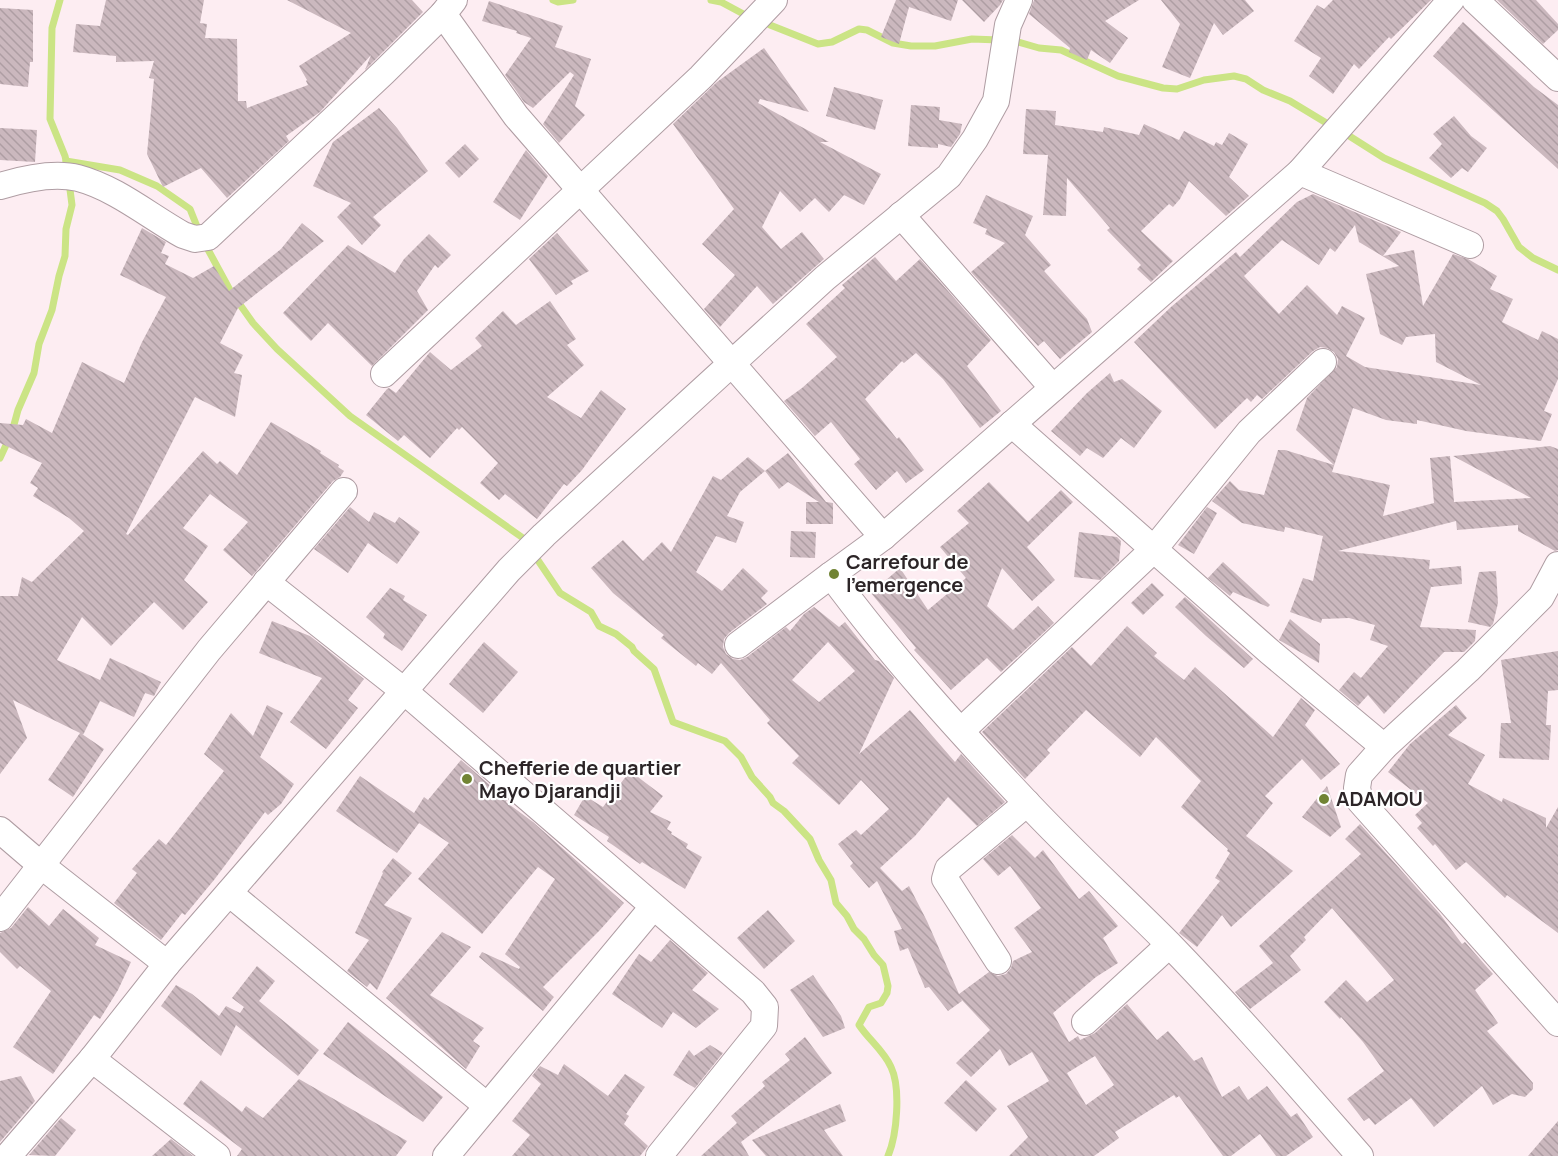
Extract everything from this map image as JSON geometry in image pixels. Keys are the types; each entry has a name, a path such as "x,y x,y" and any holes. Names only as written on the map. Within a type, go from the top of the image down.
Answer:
{"street":[{"path":"8,1156 92,1059 167,964 509,570 544,535 825,278 949,176 975,139 996,101 1005,37 1019,0"},
{"path":"738,645 883,537 1300,172 1451,0"},
{"path":"1475,0 1558,78"},
{"path":"384,374 701,77 772,3"},
{"path":"0,186 19,180 68,177 116,194 183,235 202,238 449,7 516,116 883,537"},
{"path":"1300,172 1470,245"},
{"path":"901,214 1053,388"},
{"path":"961,731 1154,549 1249,432 1323,362"},
{"path":"1012,424 1270,652 1383,747"},
{"path":"0,918 209,650 344,491"},
{"path":"1558,565 1550,603 1468,670 1383,747 1359,775 1357,788 1360,801 1558,1023"},
{"path":"831,575 862,618 961,731 1027,803 1169,945 1360,1156"},
{"path":"266,582 404,691 753,992 765,1006 764,1026 659,1156"},
{"path":"998,961 945,879 948,869 1027,803"},
{"path":"0,830 167,964"},
{"path":"229,893 486,1105"},
{"path":"446,1156 486,1105 653,907"},
{"path":"1084,1022 1169,945"},
{"path":"92,1059 217,1156"}],"building":[{"path":"106,0 204,0 200,23 207,24 205,38 237,39 238,101 246,101 247,108 308,85 299,66 351,33 287,0 412,0 423,12 365,70 371,55 320,112 286,136 289,141 227,198 201,168 163,187 147,154 154,79 149,78 154,61 116,62 116,56 73,52 76,24 100,26"},
{"path":"896,0 958,0 951,21 909,7 899,44 881,37"},
{"path":"962,0 1003,0 984,22"},
{"path":"1034,0 1139,0 1105,21 1128,38 1110,63 1091,50 1087,60 1069,52 1070,48 1029,14"},
{"path":"1161,0 1245,0 1254,11 1223,35 1214,23 1190,78 1162,67 1180,24"},
{"path":"1333,0 1431,0 1391,39 1389,37 1359,69 1354,64 1333,94 1309,76 1321,58 1294,41 1317,5 1324,9"},
{"path":"1497,0 1536,0 1558,24 1558,30 1543,44"},
{"path":"489,1 563,26 555,47 591,59 575,106 585,115 559,143 543,124 574,75 570,72 533,108 524,102 505,75 531,38 516,33 517,31 482,21"},
{"path":"0,8 33,10 33,62 30,62 28,87 0,84"},
{"path":"1463,22 1534,87 1558,105 1558,169 1433,56"},
{"path":"764,48 809,112 760,99 758,103 829,142 820,142 881,174 864,205 844,195 829,212 815,198 800,212 780,191 762,227 781,249 802,232 824,259 773,304 757,286 720,327 704,309 735,275 702,244 734,209 673,124 717,82"},
{"path":"834,87 883,100 875,130 826,116"},
{"path":"911,105 940,107 939,120 962,124 960,134 951,147 938,144 938,148 908,146"},
{"path":"379,108 397,128 428,171 373,217 381,225 362,245 337,217 351,203 313,186 333,142"},
{"path":"1026,109 1056,111 1055,125 1103,132 1104,127 1139,135 1144,124 1179,140 1184,131 1214,146 1216,142 1222,145 1229,133 1248,144 1229,177 1249,196 1226,216 1189,181 1173,207 1169,204 1141,231 1173,261 1151,282 1137,269 1141,265 1107,230 1110,228 1067,178 1066,216 1043,215 1048,155 1023,154"},
{"path":"1454,116 1471,136 1487,148 1468,172 1462,168 1451,178 1429,158 1442,144 1433,134"},
{"path":"0,128 37,130 35,162 0,160"},
{"path":"465,144 479,159 459,178 445,163"},
{"path":"526,150 548,176 520,220 493,202"},
{"path":"1313,194 1401,232 1383,256 1414,250 1423,306 1453,254 1468,259 1497,276 1490,289 1513,299 1502,322 1538,340 1542,331 1558,339 1558,379 1544,411 1552,414 1541,441 1466,431 1417,420 1417,424 1386,420 1353,408 1332,472 1390,485 1383,516 1434,503 1430,458 1450,456 1454,502 1531,498 1453,456 1550,446 1558,449 1558,550 1555,551 1518,531 1518,525 1457,530 1456,521 1338,551 1430,560 1429,569 1461,566 1462,584 1431,587 1420,627 1476,630 1475,641 1464,652 1444,652 1384,714 1368,695 1358,706 1339,690 1354,672 1361,678 1388,646 1370,640 1375,625 1349,618 1322,619 1321,623 1290,612 1303,578 1313,581 1323,536 1285,527 1284,532 1242,523 1212,501 1230,481 1239,490 1264,495 1278,450 1285,450 1334,465 1296,430 1307,398 1337,367 1338,359 1334,352 1320,347 1313,351 1262,399 1257,395 1251,402 1247,398 1215,429 1134,342 1236,252 1240,257 1297,202","holes":["1355,225 1359,242 1399,266 1366,274 1380,334 1402,345 1406,337 1435,334 1436,362 1481,385 1365,367 1346,356 1365,318 1342,306 1337,315 1307,285 1279,314 1244,276 1282,240 1319,265 1330,248 1335,252"]},
{"path":"986,195 1033,216 1025,235 1051,265 1044,271 1087,319 1092,332 1060,359 1044,341 1038,346 971,272 1005,243 985,234 987,229 973,223"},
{"path":"302,223 324,241 238,308 220,343 243,355 234,373 242,375 235,417 195,397 126,534 128,535 203,451 217,464 220,461 237,475 271,422 321,451 320,453 344,471 252,576 223,550 248,522 210,494 183,528 208,546 184,580 208,602 183,630 154,602 111,646 82,617 57,660 100,680 110,658 161,682 154,696 145,693 134,717 100,701 83,735 104,749 73,797 48,780 80,733 13,700 27,738 0,774 0,596 18,596 22,577 32,582 84,531 69,518 33,496 38,488 30,483 42,463 0,443 0,423 23,425 26,419 52,433 82,362 124,383 142,342 166,297 120,275 142,228 166,242 161,253 169,256 165,264 193,278 214,266 229,291 281,249"},
{"path":"557,233 589,271 571,281 573,284 556,295 529,259"},
{"path":"429,234 451,255 438,268 435,265 417,291 428,310 372,366 328,323 311,341 283,313 348,245 395,273 404,259"},
{"path":"875,257 896,281 920,259 991,340 967,366 1001,411 980,428 943,379 916,353 904,363 902,361 865,399 897,439 899,437 924,470 906,483 897,471 876,490 854,464 860,459 831,422 815,436 784,401 837,357 806,324 845,288 842,285"},
{"path":"550,301 576,339 567,345 584,365 547,397 581,418 601,390 626,409 582,470 567,486 564,484 537,519 505,494 499,500 480,483 498,463 462,427 459,430 457,428 430,458 404,435 398,441 366,415 387,389 396,393 430,352 451,370 482,346 475,338 503,311 516,325"},
{"path":"1110,373 1114,382 1122,379 1162,411 1134,448 1121,438 1103,458 1087,448 1080,456 1051,431 1087,393"},
{"path":"788,453 826,502 833,503 833,524 806,524 806,502 819,502 788,482 779,489 765,471"},
{"path":"748,457 765,471 740,492 727,516 744,522 736,543 716,536 696,572 722,591 743,568 768,591 761,598 767,604 724,639 723,647 726,654 733,659 740,660 747,657 786,627 790,631 804,614 814,607 839,627 845,622 875,660 879,661 894,678 859,754 910,710 955,762 961,754 1005,802 977,826 948,797 915,836 880,868 902,891 909,886 959,994 989,972 998,976 1006,974 1013,961 1032,952 1014,928 1041,908 1010,866 998,876 983,859 1012,835 1035,858 1043,850 1079,899 1089,891 1118,926 1103,938 1118,963 1096,977 1053,1013 1069,1042 1078,1036 1080,1040 1095,1033 1127,1004 1157,1040 1168,1031 1194,1061 1202,1057 1222,1097 1239,1086 1248,1100 1267,1086 1291,1117 1297,1113 1313,1137 1286,1156 1276,1156 1260,1134 1231,1156 1223,1156 1179,1096 1176,1098 1174,1095 1115,1132 1119,1138 1094,1156 1009,1156 1028,1137 1007,1106 1049,1081 1032,1052 1009,1066 1000,1049 971,1077 956,1063 990,1030 961,999 962,1001 948,1011 929,987 925,988 908,948 900,951 894,931 902,929 877,881 869,888 850,866 853,863 838,844 856,830 861,835 889,809 861,780 839,805 792,763 799,756 767,723 770,720 721,663 712,674 698,663 696,666 661,638 664,635 613,593 591,568 623,540 643,561 662,542 671,552 713,476 721,480","holes":["828,642 855,671 819,702 792,680","1095,1056 1114,1085 1086,1105 1067,1073"]},
{"path":"989,482 1028,522 1061,490 1073,502 1027,547 1055,580 1032,601 1002,568 987,606 1013,630 1038,606 1054,623 1001,672 987,658 951,690 914,650 916,648 871,593 900,568 928,610 966,578 940,547 969,523 957,511"},
{"path":"350,507 369,522 374,512 395,523 399,517 420,532 397,564 368,543 348,573 314,549"},
{"path":"1207,507 1217,513 1194,554 1178,545"},
{"path":"791,531 816,532 815,558 790,557"},
{"path":"1079,532 1117,537 1121,541 1119,561 1100,580 1074,577"},
{"path":"1223,562 1270,605 1268,607 1233,592 1230,596 1208,578"},
{"path":"1496,571 1498,603 1493,624 1490,627 1468,622 1479,572"},
{"path":"1152,583 1164,595 1143,615 1131,603"},
{"path":"390,588 405,596 403,600 427,615 402,651 383,638 385,634 366,617"},
{"path":"1185,597 1253,659 1244,668 1175,607"},
{"path":"1290,619 1320,644 1319,663 1279,640"},
{"path":"272,621 310,636 364,679 348,700 358,708 326,749 290,722 322,678 259,653"},
{"path":"1127,626 1157,653 1154,656 1184,680 1195,667 1273,737 1301,698 1315,710 1305,725 1340,764 1321,780 1302,759 1265,796 1273,803 1246,836 1293,871 1231,927 1222,915 1197,947 1179,933 1220,881 1215,878 1230,853 1181,807 1201,781 1156,737 1140,757 1086,710 1047,750 1050,753 1025,779 982,732 1072,647 1091,666"},
{"path":"484,642 518,672 483,713 449,684"},
{"path":"1558,651 1558,690 1548,691 1546,725 1551,725 1549,760 1499,758 1501,723 1511,723 1501,660"},
{"path":"267,705 283,713 260,757 294,784 281,804 268,815 265,812 214,880 185,915 182,913 161,940 114,903 137,873 132,869 159,839 166,845 224,771 204,754 231,713 253,736"},
{"path":"1456,705 1467,718 1448,735 1485,755 1468,784 1502,802 1503,798 1546,818 1546,828 1558,807 1558,933 1507,895 1505,898 1466,862 1456,870 1435,844 1433,846 1417,828 1422,823 1415,815 1428,803 1388,772 1410,744"},
{"path":"461,760 507,800 506,802 533,822 624,903 543,987 554,997 543,1011 479,957 482,952 519,969 520,967 505,954 555,879 538,867 482,934 418,879 449,843 419,823 397,853 336,811 360,776 414,813 424,797 428,800"},
{"path":"630,771 663,796 650,812 671,822 667,829 672,832 671,834 688,844 686,848 702,857 685,889 642,862 640,864 607,841 609,837 574,815 585,796 603,807"},
{"path":"1327,786 1341,827 1330,837 1302,817"},
{"path":"1360,824 1440,914 1462,944 1465,942 1493,974 1475,990 1498,1023 1487,1031 1533,1083 1533,1089 1525,1097 1512,1094 1493,1105 1482,1086 1434,1127 1411,1098 1375,1125 1369,1118 1364,1121 1347,1099 1384,1071 1363,1042 1324,1002 1346,980 1367,1002 1394,980 1332,908 1304,937 1306,940 1290,956 1301,970 1250,1009 1235,992 1273,963 1259,946 1361,854 1345,839"},
{"path":"393,858 412,873 384,905 412,918 377,990 370,983 367,987 347,971 369,940 355,933 382,872"},
{"path":"28,907 49,926 63,909 99,938 95,945 131,962 118,990 100,1019 94,1015 53,1074 13,1047 51,991 20,966 17,969 0,952 0,933 11,928"},
{"path":"768,910 795,941 764,969 737,938"},
{"path":"442,932 471,947 430,995 484,1028 473,1041 480,1046 466,1069 386,998"},
{"path":"670,940 708,973 692,990 719,1009 696,1028 673,1012 662,1028 612,994 639,954 651,962"},
{"path":"257,966 275,981 259,1001 319,1050 298,1076 236,1025 221,1056 161,1006 176,985 192,994 219,1016 226,1006 240,1013 244,1007 232,998"},
{"path":"813,975 841,1016 845,1028 823,1037 790,990"},
{"path":"348,1022 443,1097 423,1122 323,1054"},
{"path":"805,1037 832,1073 741,1142 749,1156 701,1156 737,1123 731,1116 765,1086 762,1082 790,1060 785,1054"},
{"path":"710,1045 723,1053 695,1088 673,1075 689,1050 694,1056"},
{"path":"564,1064 608,1096 625,1074 645,1087 626,1114 629,1116 624,1124 648,1146 640,1156 512,1156 530,1135 512,1121 541,1084 532,1076 540,1066 558,1075"},
{"path":"21,1076 35,1101 0,1142 0,1081"},
{"path":"299,1079 407,1141 396,1156 237,1156 242,1149 183,1104 201,1080 242,1112 246,1106 263,1118"},
{"path":"966,1080 997,1109 976,1132 944,1103"},
{"path":"840,1104 846,1121 824,1130 843,1156 766,1156 752,1140"},
{"path":"61,1118 76,1130 55,1156 29,1155"},
{"path":"1558,1121 1558,1156 1528,1156"},
{"path":"171,1139 193,1156 152,1156"}],"waterway":[{"path":"60,0 52,28 50,119 67,165"},
{"path":"553,0 558,2 573,0"},
{"path":"711,0 721,2 749,17"},
{"path":"763,19 770,25 818,44 832,42 859,29 867,30 893,43 911,46 935,46 972,39 999,40"},
{"path":"1011,40 1039,48 1061,50 1118,76 1163,88 1177,89 1204,80 1234,76 1246,79 1263,90 1290,101 1333,127"},
{"path":"1343,132 1384,158 1485,203 1497,211 1519,247 1533,258 1558,270"},
{"path":"66,161 120,170 157,186 190,209 200,234"},
{"path":"0,458 34,373 39,344 52,310 65,256 66,229 72,205 69,182"},
{"path":"205,244 231,292 253,323 277,349 350,416 523,538 560,593 591,612 599,626 616,634 654,669 673,722 725,741 741,757 752,777 773,803 784,811 810,839 831,880 836,903 883,965 888,986 887,993 881,1003 869,1007 859,1025 884,1056 894,1076 897,1112 894,1136 888,1156"}],"place":[{"name":"Carrefour de l'emergence","path":"834,574"},
{"name":"Chefferie de quartier Mayo Djarandji","path":"467,779"},
{"name":"ADAMOU","path":"1324,799"}]}
